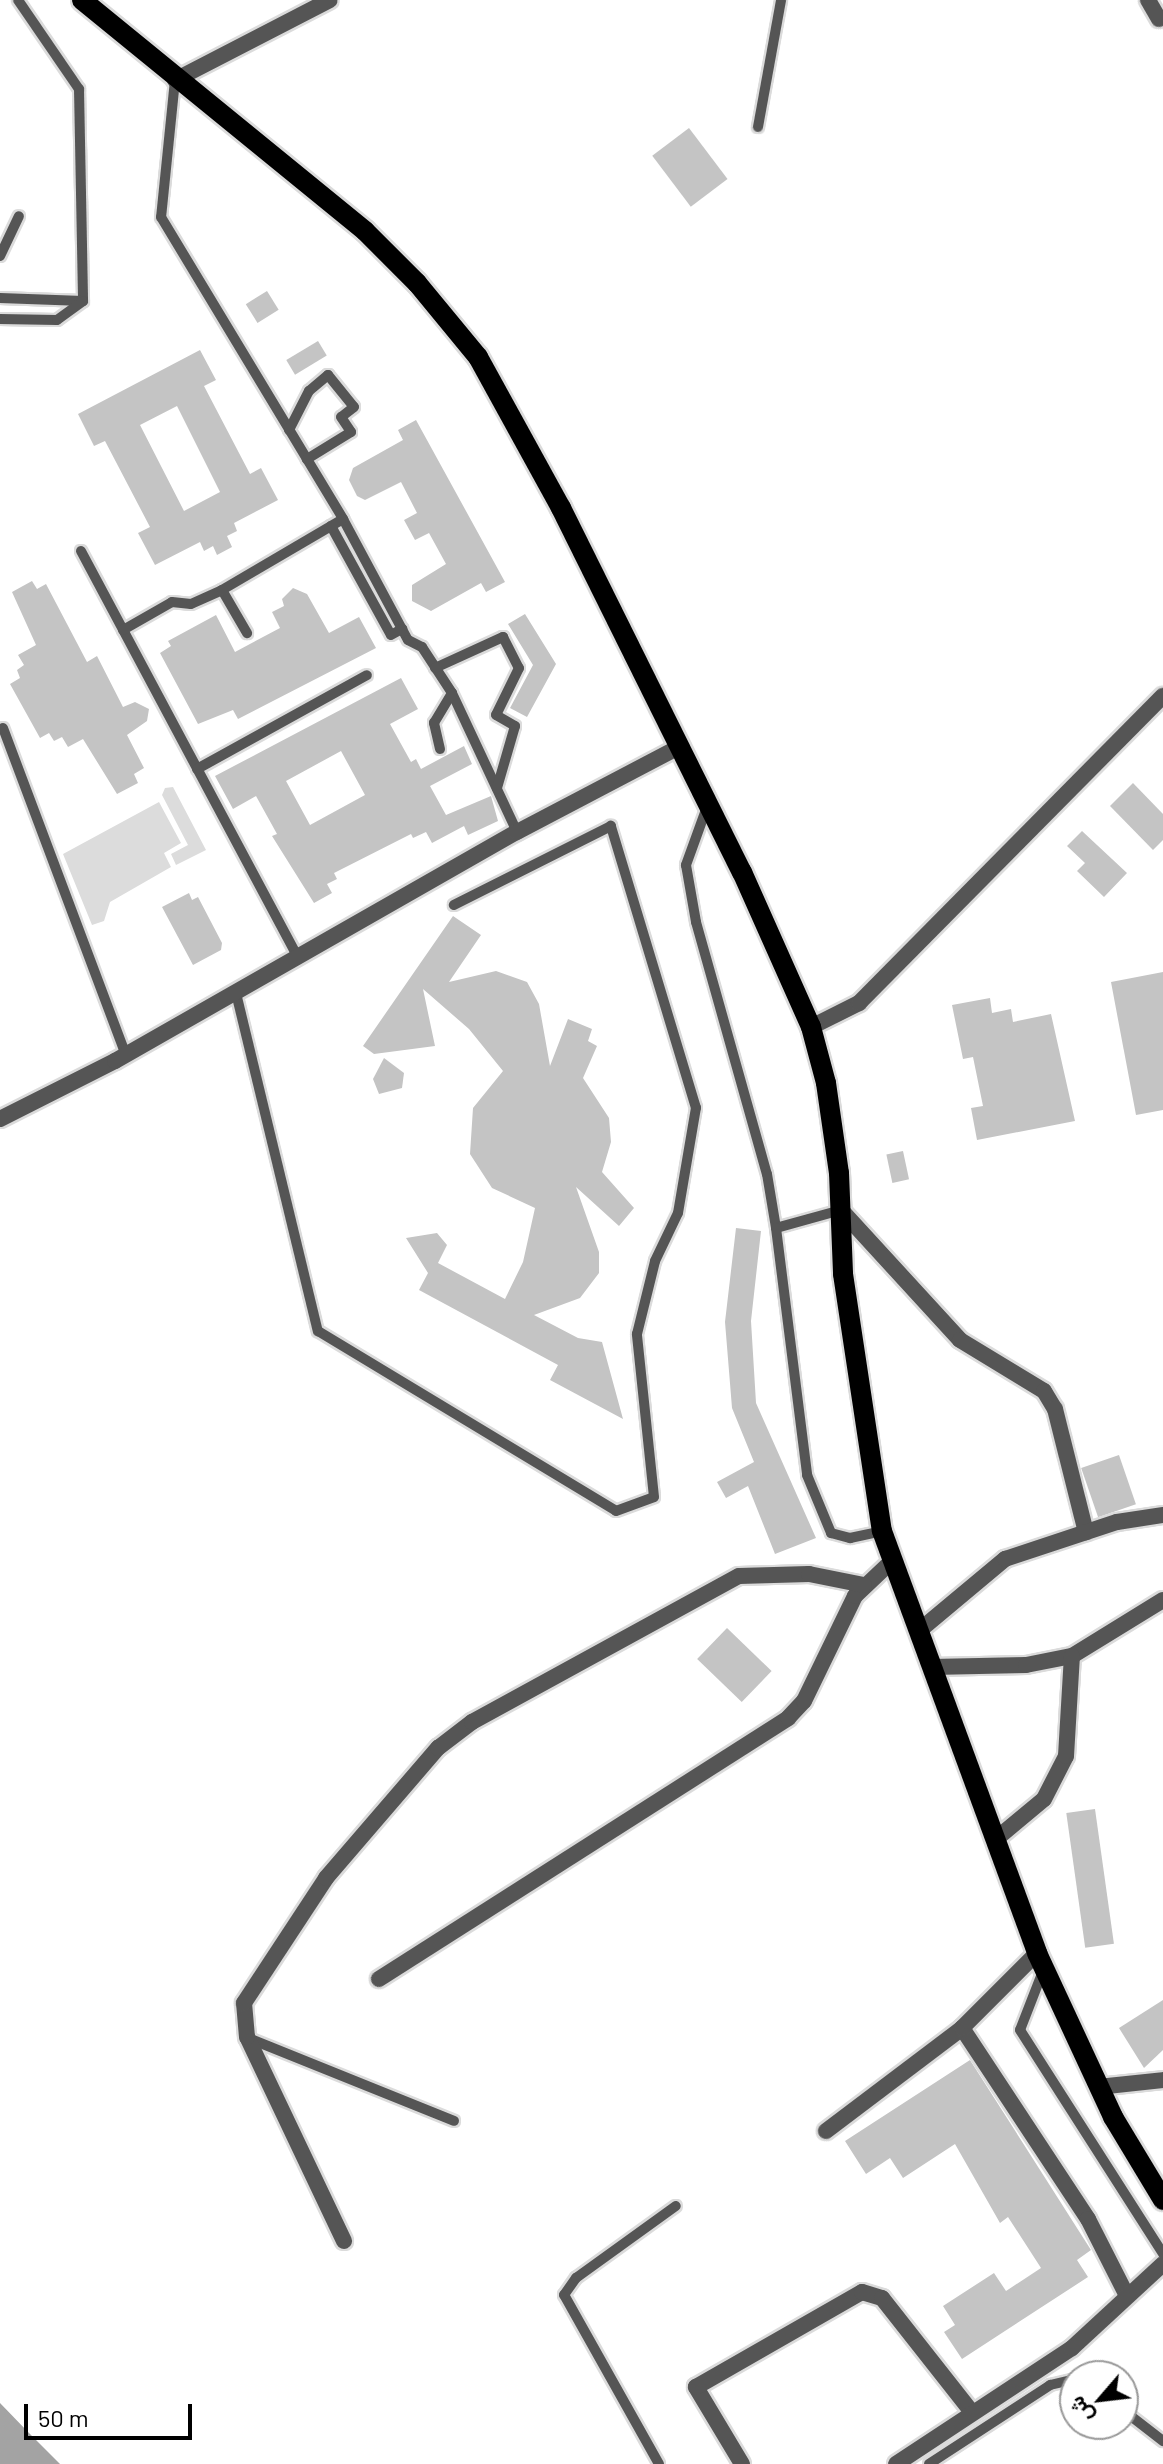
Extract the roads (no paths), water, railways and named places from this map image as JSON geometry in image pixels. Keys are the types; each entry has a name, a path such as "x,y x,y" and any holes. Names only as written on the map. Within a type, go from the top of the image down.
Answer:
{"main road":[{"path":"82,0 175,80 365,231 417,283 478,357 561,508 679,747 811,1027 835,1128 849,1321 882,1531 1040,1961 1098,2087 1163,2200"}],"street":[{"path":"175,80 330,0"},
{"path":"1148,0 1159,19"},
{"path":"811,1027 859,1003 1163,696"},
{"path":"0,1119 126,1055 517,832 679,747"},
{"path":"841,1210 960,1340 1044,1391 1055,1409 1086,1532"},
{"path":"920,1630 1005,1559 1086,1532 1163,1515"},
{"path":"379,1979 788,1718 804,1701 864,1585 893,1560"},
{"path":"344,2241 247,2037 244,2003 326,1878 438,1748 472,1722 739,1576 809,1574 864,1585"},
{"path":"932,1667 1026,1665 1072,1656 1163,1600"},
{"path":"996,1839 1044,1799 1066,1756 1072,1656"},
{"path":"826,2131 962,2028 1040,1961"},
{"path":"962,2028 1088,2219 1127,2296"},
{"path":"1098,2087 1163,2080"},
{"path":"896,2464 971,2411 987,2407 1072,2348 1163,2264"},
{"path":"742,2464 696,2387 862,2292 882,2298 971,2411"}],"lane":[{"path":"18,0 79,89 83,301"},
{"path":"758,127 781,0"},
{"path":"175,80 161,217 343,519 402,629 452,693 517,832"},
{"path":"0,256 19,216"},
{"path":"0,298 83,301"},
{"path":"0,319 57,320 83,301"},
{"path":"289,430 309,391 328,375 354,407 341,417 351,432 307,459"},
{"path":"123,630 172,602 191,604 222,590 343,519"},
{"path":"331,526 391,635 402,629"},
{"path":"81,551 298,957"},
{"path":"222,590 247,633"},
{"path":"435,668 503,637 514,658 519,668 496,715 515,726 497,788"},
{"path":"197,769 367,675"},
{"path":"440,749 434,723 452,693"},
{"path":"3,728 126,1055"},
{"path":"707,807 686,865 696,922 767,1174 807,1475 831,1533 850,1538 882,1531"},
{"path":"236,993 318,1331 616,1511 654,1497 637,1334 655,1261 678,1213 696,1108 611,826 454,905"},
{"path":"776,1228 841,1210"},
{"path":"1040,1961 1020,2030 1163,2254"},
{"path":"247,2037 454,2121"},
{"path":"659,2464 564,2295 576,2278 676,2206"},
{"path":"929,2464 1050,2385 1059,2383"},
{"path":"1139,2422 1163,2441"}]}
